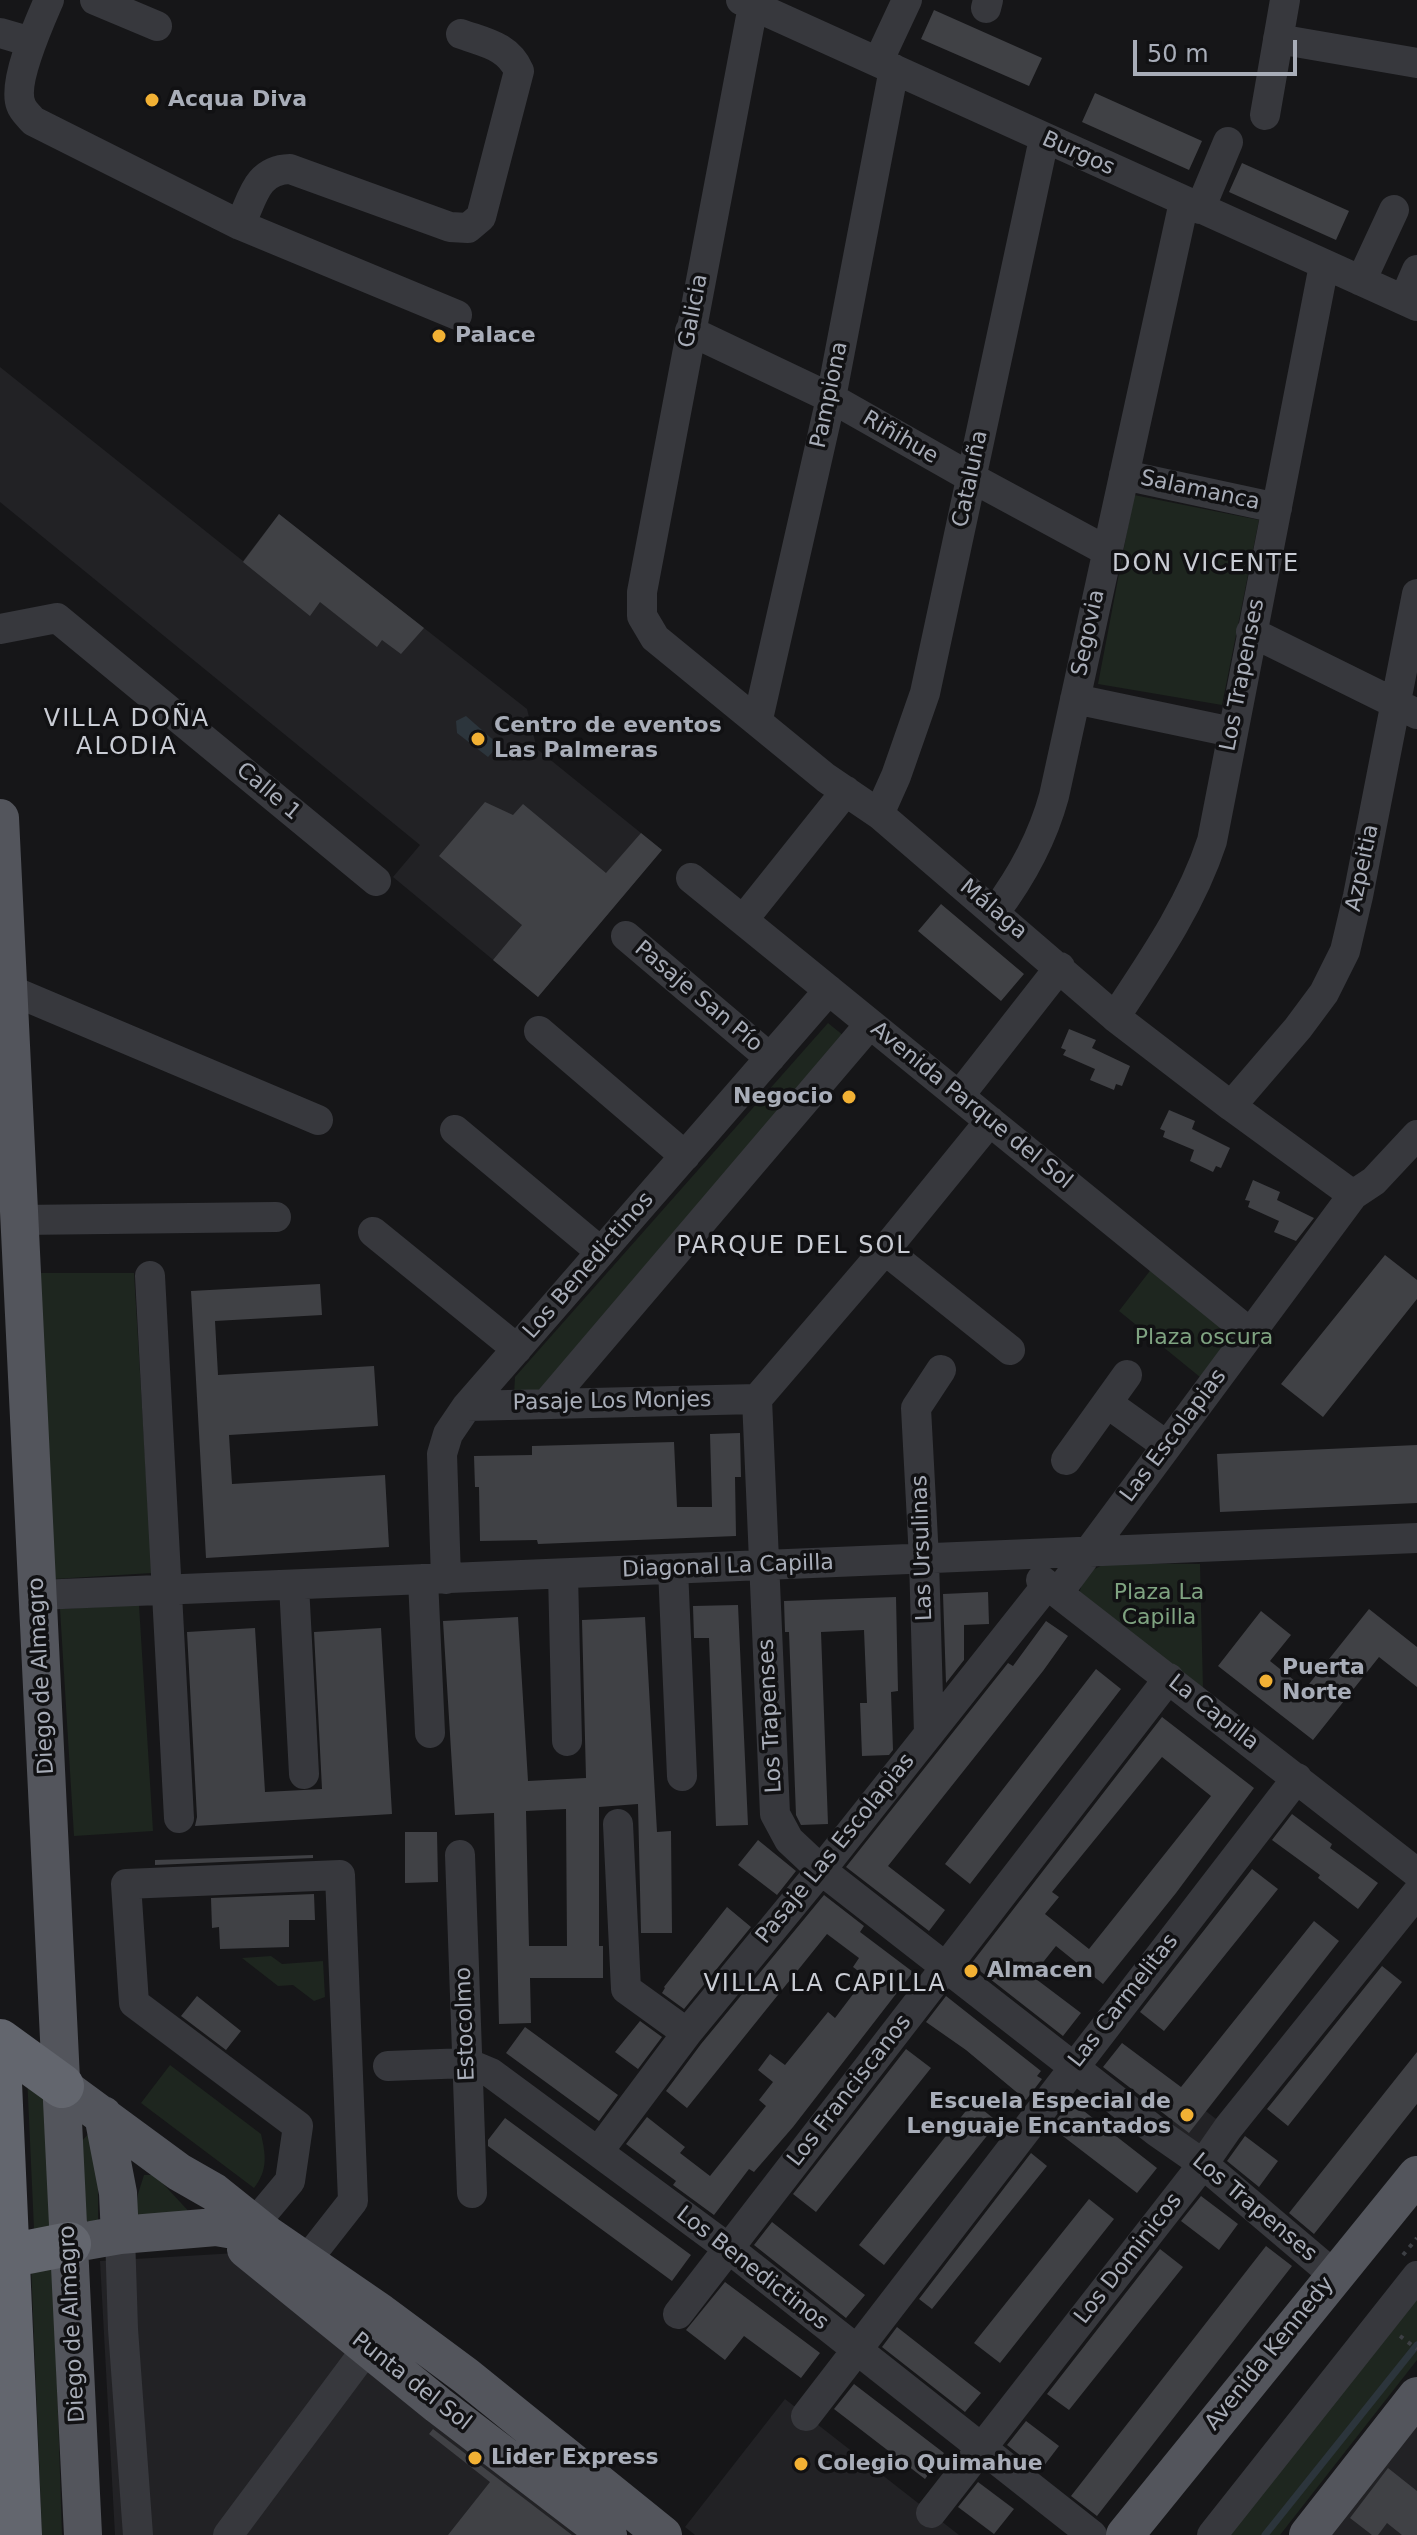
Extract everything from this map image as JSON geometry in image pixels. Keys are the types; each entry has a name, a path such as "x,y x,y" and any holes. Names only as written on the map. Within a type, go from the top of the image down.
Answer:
{"highway":[{"path":"0,2041 86,2102"},
{"path":"0,2083 4,2260 20,2535"},
{"path":"4,2260 69,2244"}],"main road":[{"name":"Diego de Almagro","path":"0,818 38,1595 86,2102 64,2135 83,2535"},
{"name":"Punta del Sol","path":"86,2102 466,2376 663,2535"},
{"path":"86,2102 118,2193 120,2235"},
{"path":"118,2193 130,2160 166,2161"},
{"name":"Punta del Sol","path":"166,2161 200,2211 216,2227 281,2275 438,2405 608,2535"},
{"name":"Avenida Kennedy","path":"1125,2535 1417,2175"},
{"name":"Punta del Sol","path":"69,2244 120,2235 216,2227 262,2230"},
{"path":"438,2405 466,2376"},
{"path":"1310,2534 1415,2403"}],"street":[{"path":"49,0 31,42 19,90 21,106 33,121 240,225 457,315"},
{"path":"95,0 157,26"},
{"name":"Pampiona","path":"758,719 831,398 886,65 907,0"},
{"path":"1265,115 1285,0"},
{"name":"Burgos","path":"747,3 1410,303"},
{"name":"Galicia","path":"642,616 642,592 747,3"},
{"path":"0,33 31,42"},
{"path":"240,225 261,179 275,169 290,169 450,227 468,228 481,217 519,71 513,57 500,48 461,34"},
{"path":"1278,39 1417,63"},
{"name":"Cataluña","path":"879,814 900,766 925,693 1044,139"},
{"name":"Segovia","path":"995,912 1027,866 1047,820 1124,475 1192,205 1228,142"},
{"path":"1361,281 1394,210"},
{"name":"Los Trapenses","path":"1115,1017 1158,950 1202,871 1212,841 1324,265"},
{"path":"1410,303 1417,270"},
{"name":"Riñihue","path":"690,331 831,398 1107,551"},
{"name":"Salamanca","path":"1124,475 1277,508"},
{"name":"Azpeitia","path":"1231,1106 1324,993 1345,951 1406,709 1417,594"},
{"name":"Málaga","path":"642,616 655,638 758,719 826,778 879,814 1115,1017 1353,1195"},
{"name":"Calle 1","path":"0,629 57,618 376,881"},
{"path":"1251,632 1406,709"},
{"path":"1075,699 1232,732"},
{"path":"743,920 846,791"},
{"name":"Avenida Parque del Sol","path":"691,878 1250,1333"},
{"name":"Pasaje San Pío","path":"626,936 770,1058"},
{"path":"959,1096 1060,967"},
{"path":"8,989 318,1120"},
{"name":"Los Benedictinos","path":"430,1733 442,1454 448,1434 467,1406 829,990"},
{"path":"548,1402 870,1024"},
{"path":"539,1031 685,1156"},
{"path":"757,1399 990,1121"},
{"path":"455,1130 601,1252"},
{"name":"Las Escolapias","path":"1052,1589 1088,1552 1353,1195 1374,1181 1417,1135"},
{"path":"20,1220 276,1217"},
{"path":"373,1232 517,1349"},
{"path":"885,1250 1010,1350"},
{"path":"150,1276 179,1818"},
{"name":"Las Ursulinas","path":"929,1734 916,1408 941,1370"},
{"path":"1066,1460 1127,1375"},
{"name":"Los Trapenses","path":"757,1399 775,1814 789,1840 821,1870 1073,2067 1203,2164 1334,2275"},
{"name":"Pasaje Los Monjes","path":"467,1406 757,1399"},
{"path":"1107,1403 1167,1446"},
{"name":"Diagonal La Capilla","path":"38,1595 1417,1538"},
{"name":"La Capilla","path":"1008,1555 1417,1873"},
{"path":"673,1569 682,1776"},
{"path":"563,1574 567,1741"},
{"path":"294,1585 304,1774"},
{"name":"Pasaje Las Escolapias","path":"598,2152 687,2033 929,1734 1052,1589"},
{"name":"Los Franciscanos","path":"678,2314 1169,1678"},
{"name":"Las Carmelitas","path":"806,2416 1297,1778"},
{"path":"618,1824 626,1989 687,2033"},
{"name":"Estocolmo","path":"460,1855 472,2193"},
{"path":"262,2230 290,2181 298,2126 134,2003 126,1884 340,1875 353,2201 306,2261"},
{"name":"Los Dominicos","path":"931,2513 1228,2128 1417,1893"},
{"name":"Los Benedictinos","path":"388,2066 467,2063 491,2073 728,2248 1092,2535"},
{"path":"120,2235 123,2329 138,2535"},
{"path":"1212,2535 1417,2276"},
{"path":"228,2535 379,2334 381,2313"}],"shaded area":[{"name":"Centro de eventos Las Palmeras","path":"0,367 243,561 279,514 527,709 537,749 662,850 538,997 393,877 420,845 0,502"},
{"name":"Centro de eventos Las Palmeras","path":"466,716 499,745 488,757 457,733 456,721"},
{"path":"1186,2096 1228,2128 1203,2164 1157,2132"},
{"path":"237,2253 589,2535 115,2535 100,2261"},
{"name":"Colegio Quimahue","path":"785,2399 959,2535 695,2535 685,2527"},
{"path":"1417,2421 1417,2535 1319,2535"}],"green space":[{"path":"1134,495 1259,520 1222,705 1098,684"},
{"path":"828,1023 849,1040 542,1395 514,1396 515,1377"},
{"name":"Plaza oscura","path":"1159,1259 1250,1333 1211,1386 1119,1311"},
{"path":"39,1273 134,1273 152,1573 54,1579"},
{"name":"Plaza La Capilla","path":"1107,1563 1200,1564 1203,1689 1078,1596 1086,1573"},
{"path":"139,1605 153,1831 74,1836 60,1609"},
{"path":"271,1956 282,1964 323,1961 325,1997 314,2001 293,1985 278,1986 242,1958"},
{"path":"170,2065 261,2134 265,2162 254,2188 141,2103"},
{"path":"27,2075 48,2094 53,2228 34,2229"},
{"path":"92,2130 98,2146 98,2221 82,2221 80,2143"},
{"path":"144,2175 155,2175 194,2217 146,2220 136,2213"},
{"path":"53,2261 62,2535 42,2535 31,2264"},
{"path":"1417,2291 1417,2360 1280,2535 1223,2535"}],"building":[{"path":"934,10 1042,58 1029,86 921,39"},
{"path":"1095,93 1202,141 1189,170 1082,122"},
{"path":"1242,163 1349,211 1336,240 1229,192"},
{"path":"279,514 424,628 401,654 382,640 377,647 320,602 310,616 243,562"},
{"name":"Centro de eventos Las Palmeras","path":"485,802 513,815 523,804 606,873 641,833 662,850 538,997 493,960 522,925 439,856"},
{"path":"941,904 1024,974 1001,1001 918,931"},
{"path":"1069,1029 1096,1040 1092,1048 1130,1066 1122,1086 1116,1084 1114,1090 1090,1080 1095,1069 1063,1055 1066,1050 1061,1048"},
{"path":"1169,1110 1195,1121 1192,1129 1230,1148 1221,1168 1216,1166 1213,1172 1190,1161 1194,1150 1163,1137 1165,1131 1160,1129"},
{"path":"1253,1180 1280,1192 1277,1200 1314,1218 1296,1241 1274,1232 1279,1221 1248,1207 1250,1201 1245,1200"},
{"path":"1385,1255 1417,1280 1417,1299 1323,1417 1281,1384"},
{"path":"320,1284 322,1315 215,1321 218,1375 374,1366 378,1426 229,1435 232,1484 385,1475 389,1547 206,1558 191,1291"},
{"path":"740,1433 741,1477 735,1477 736,1536 538,1544 537,1540 480,1541 479,1487 475,1487 474,1456 532,1455 532,1446 674,1442 677,1507 712,1507 710,1434"},
{"path":"1417,1445 1417,1503 1220,1512 1217,1454"},
{"path":"988,1592 989,1624 964,1625 964,1660 946,1683 943,1594"},
{"path":"896,1597 898,1691 891,1692 893,1750 889,1755 862,1756 860,1703 867,1703 864,1630 821,1632 828,1824 801,1825 796,1815 789,1632 785,1632 784,1601"},
{"path":"738,1605 748,1825 716,1826 709,1638 694,1638 693,1606"},
{"name":"Puerta Norte","path":"1369,1609 1417,1647 1417,1687 1379,1657 1313,1740 1218,1666 1261,1611 1291,1635 1270,1661 1305,1689"},
{"path":"518,1617 528,1781 586,1778 582,1620 645,1617 657,1832 671,1831 672,1933 641,1933 638,1804 599,1807 599,1946 603,1946 603,1978 530,1978 531,2023 499,2024 494,1813 455,1815 443,1621","holes":["566,1809 567,1946 529,1946 526,1811"]},
{"path":"1046,1621 1068,1636 888,1866 945,1910 929,1931 846,1867 1008,1663 1013,1666"},
{"path":"255,1628 265,1792 322,1789 314,1632 381,1628 392,1814 195,1826 187,1632"},
{"path":"1096,1669 1121,1689 970,1884 945,1864"},
{"path":"1162,1717 1254,1788 1103,1984 1056,1946 1032,1976 1081,2013 1063,2036 971,1964","holes":["1162,1757 1211,1796 1089,1949 1045,1914 1059,1897 1052,1892"]},
{"path":"1292,1814 1332,1844 1330,1848 1378,1883 1358,1909 1318,1878 1320,1875 1272,1840"},
{"path":"405,1832 437,1832 438,1882 405,1883"},
{"path":"758,1840 796,1871 777,1895 738,1865"},
{"path":"313,1855 313,1858 155,1865 155,1860"},
{"path":"1252,1869 1278,1889 1164,2031 1140,2012"},
{"path":"314,1894 315,1920 289,1920 289,1947 220,1949 219,1927 212,1928 211,1898"},
{"path":"824,1895 864,1926 860,1932 913,1972 793,2127 754,2172 749,2169 714,2215 673,2185 676,2181 626,2144 647,2117 685,2147 680,2153 710,2176 766,2106 759,2100 773,2082 758,2070 770,2054 785,2065 828,2012 835,2018 866,1977 853,1967 859,1958 827,1934 687,2108 666,2091"},
{"path":"727,1907 751,1927 684,2009 662,1993 664,1987"},
{"path":"1314,1921 1339,1941 1189,2133 1103,2067 1122,2043 1181,2087"},
{"path":"1382,1966 1402,1982 1288,2126 1267,2109"},
{"path":"197,1996 241,2031 226,2050 181,2016"},
{"path":"946,1996 1041,2071 1037,2076 1042,2079 1026,2100 966,2050 926,2022"},
{"path":"640,2021 662,2037 638,2069 615,2052"},
{"path":"525,2027 618,2095 599,2121 506,2053"},
{"path":"906,2049 931,2068 816,2212 793,2194"},
{"path":"1417,2052 1417,2104 1314,2234 1289,2213"},
{"path":"1071,2101 1157,2168 1137,2193 1051,2127"},
{"path":"973,2102 998,2122 884,2265 859,2245"},
{"path":"505,2118 691,2255 672,2281 488,2146 488,2140"},
{"path":"1245,2136 1278,2161 1259,2187 1227,2161"},
{"path":"1031,2153 1047,2166 932,2309 919,2299"},
{"path":"1201,2196 1238,2224 1219,2250 1181,2221"},
{"path":"1089,2199 1114,2219 1000,2363 974,2343"},
{"path":"772,2222 865,2295 846,2318 754,2245"},
{"path":"1266,2246 1292,2266 1097,2516 1071,2496"},
{"path":"1160,2249 1183,2267 1069,2410 1047,2394"},
{"path":"725,2282 820,2353 801,2378 744,2336 725,2360 686,2330"},
{"path":"897,2327 981,2393 965,2412 882,2347"},
{"path":"854,2384 944,2453 925,2479 834,2409"},
{"path":"1026,2421 1059,2446 1040,2471 1007,2445"},
{"name":"Lider Express","path":"433,2429 572,2535 448,2535 490,2482 429,2434"},
{"path":"1388,2468 1417,2491 1417,2535 1402,2535 1387,2523 1378,2535 1372,2535 1350,2518"},
{"path":"978,2482 1014,2509 994,2534 958,2507"}],"waterway":[{"path":"1265,2535 1417,2345"}],"place":[{"name":"Acqua Diva","path":"152,100"},
{"name":"Palace","path":"439,336"},
{"name":"Centro de eventos Las Palmeras","path":"478,739"},
{"name":"Negocio","path":"849,1097"},
{"name":"Puerta Norte","path":"1266,1681"},
{"name":"Almacen","path":"971,1971"},
{"name":"Escuela Especial de Lenguaje Encantados","path":"1187,2115"},
{"name":"Lider Express","path":"475,2458"},
{"name":"Colegio Quimahue","path":"801,2464"}],"district":[{"name":"DON VICENTE","path":"1206,565"},
{"name":"VILLA DOÑA ALODIA","path":"127,734"},
{"name":"PARQUE DEL SOL","path":"794,1247"},
{"name":"VILLA LA CAPILLA","path":"825,1985"}]}
